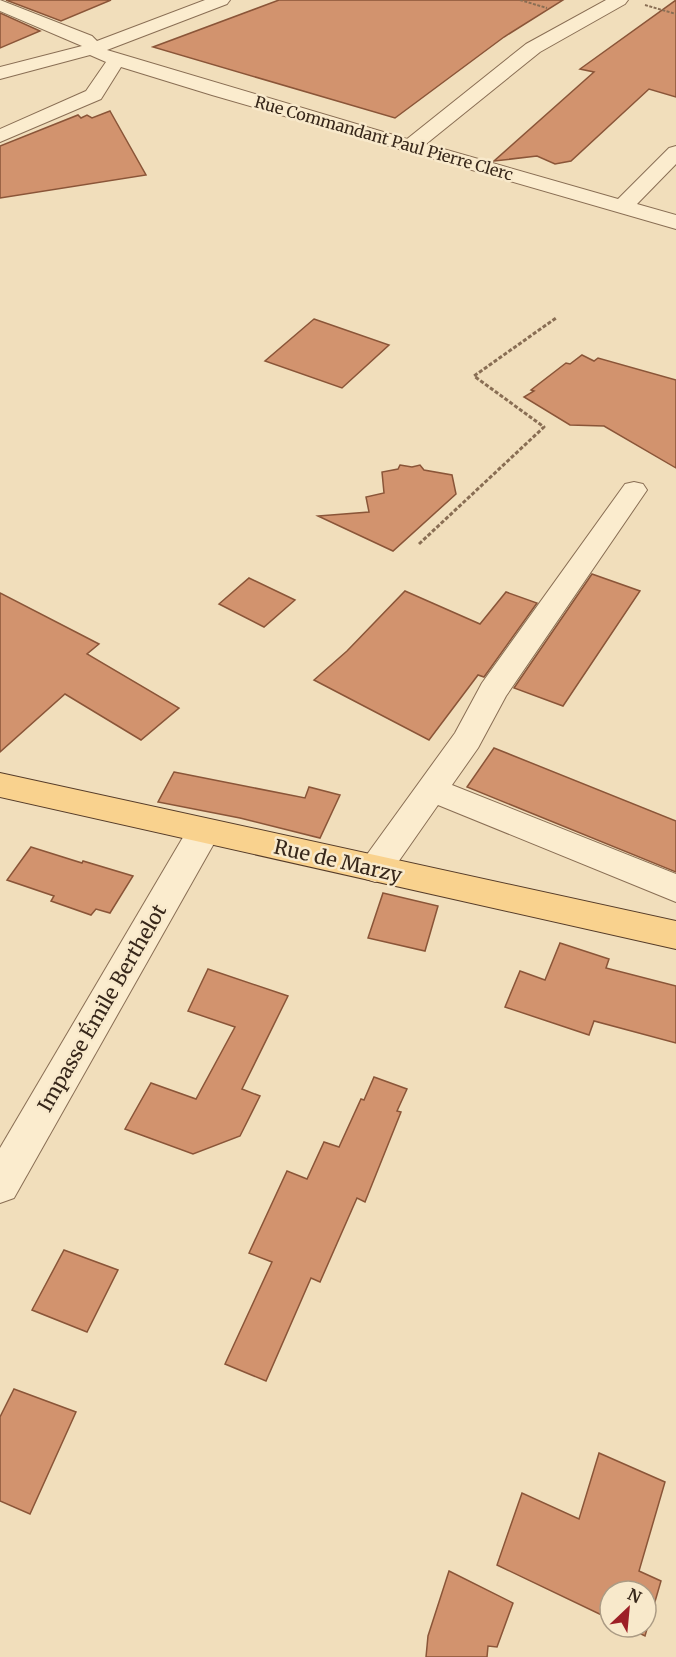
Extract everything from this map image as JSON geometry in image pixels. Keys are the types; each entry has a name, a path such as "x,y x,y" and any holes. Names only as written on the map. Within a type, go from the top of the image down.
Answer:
{"main road":[{"name":"Rue de Marzy","path":"0,785 676,935"}],"street":[{"path":"0,73 95,48 221,0"},
{"path":"412,145 532,48 628,1"},
{"name":"Rue Commandant Paul Pierre Clerc","path":"0,5 86,40 100,54 676,222"},
{"path":"0,136 94,95 105,74 118,59"},
{"path":"623,206 676,152"},
{"path":"375,869 467,740 493,690 634,490"},
{"path":"433,790 676,888"},
{"name":"Impasse Émile Berthelot","path":"0,1185 204,831"}],"path":[{"path":"628,1 676,14"},
{"path":"419,544 544,427 474,376 556,318"}],"building":[{"path":"6,0 111,0 61,21"},
{"path":"279,0 563,0 504,37 395,118 153,47"},
{"path":"676,0 676,97 649,89 571,161 555,164 537,156 494,161 594,72 580,69"},
{"path":"0,13 40,31 0,48"},
{"path":"110,111 146,175 0,198 0,146 78,115 81,118 87,115 92,118"},
{"path":"314,319 389,345 342,388 265,361"},
{"path":"582,355 594,361 598,358 676,380 676,468 604,426 570,425 524,397 566,363 570,364"},
{"path":"400,465 412,467 420,465 424,470 452,475 456,494 393,551 318,516 369,512 366,497 384,493 382,472 398,469"},
{"path":"592,574 640,591 563,706 514,688"},
{"path":"249,578 295,600 264,627 219,604"},
{"path":"405,591 480,624 506,592 537,603 484,677 478,675 429,740 314,680 347,651"},
{"path":"0,593 99,644 87,654 179,708 141,740 65,694 0,752"},
{"path":"494,748 676,821 676,872 467,787"},
{"path":"174,772 305,798 309,787 340,795 320,838 240,818 158,802"},
{"path":"31,847 133,876 110,913 96,909 91,915 51,901 54,896 7,880"},
{"path":"383,893 438,906 425,951 368,938"},
{"path":"560,943 609,959 606,968 676,986 676,1043 594,1021 589,1035 505,1007 520,971 545,980"},
{"path":"208,969 288,996 242,1089 260,1096 240,1136 193,1154 125,1129 151,1083 196,1099 235,1027 188,1011"},
{"path":"374,1077 407,1089 397,1111 401,1112 365,1202 357,1198 320,1282 311,1278 266,1381 225,1364 272,1262 249,1253 287,1171 307,1179 324,1142 339,1147"},
{"path":"64,1250 118,1270 87,1332 32,1310"},
{"path":"14,1389 76,1412 30,1514 0,1501 0,1417"},
{"path":"599,1453 665,1482 639,1571 657,1579 598,1579 598,1613 497,1565 522,1493 579,1519"},
{"path":"449,1571 513,1603 497,1647 488,1646 487,1657 426,1657 428,1636"}]}
